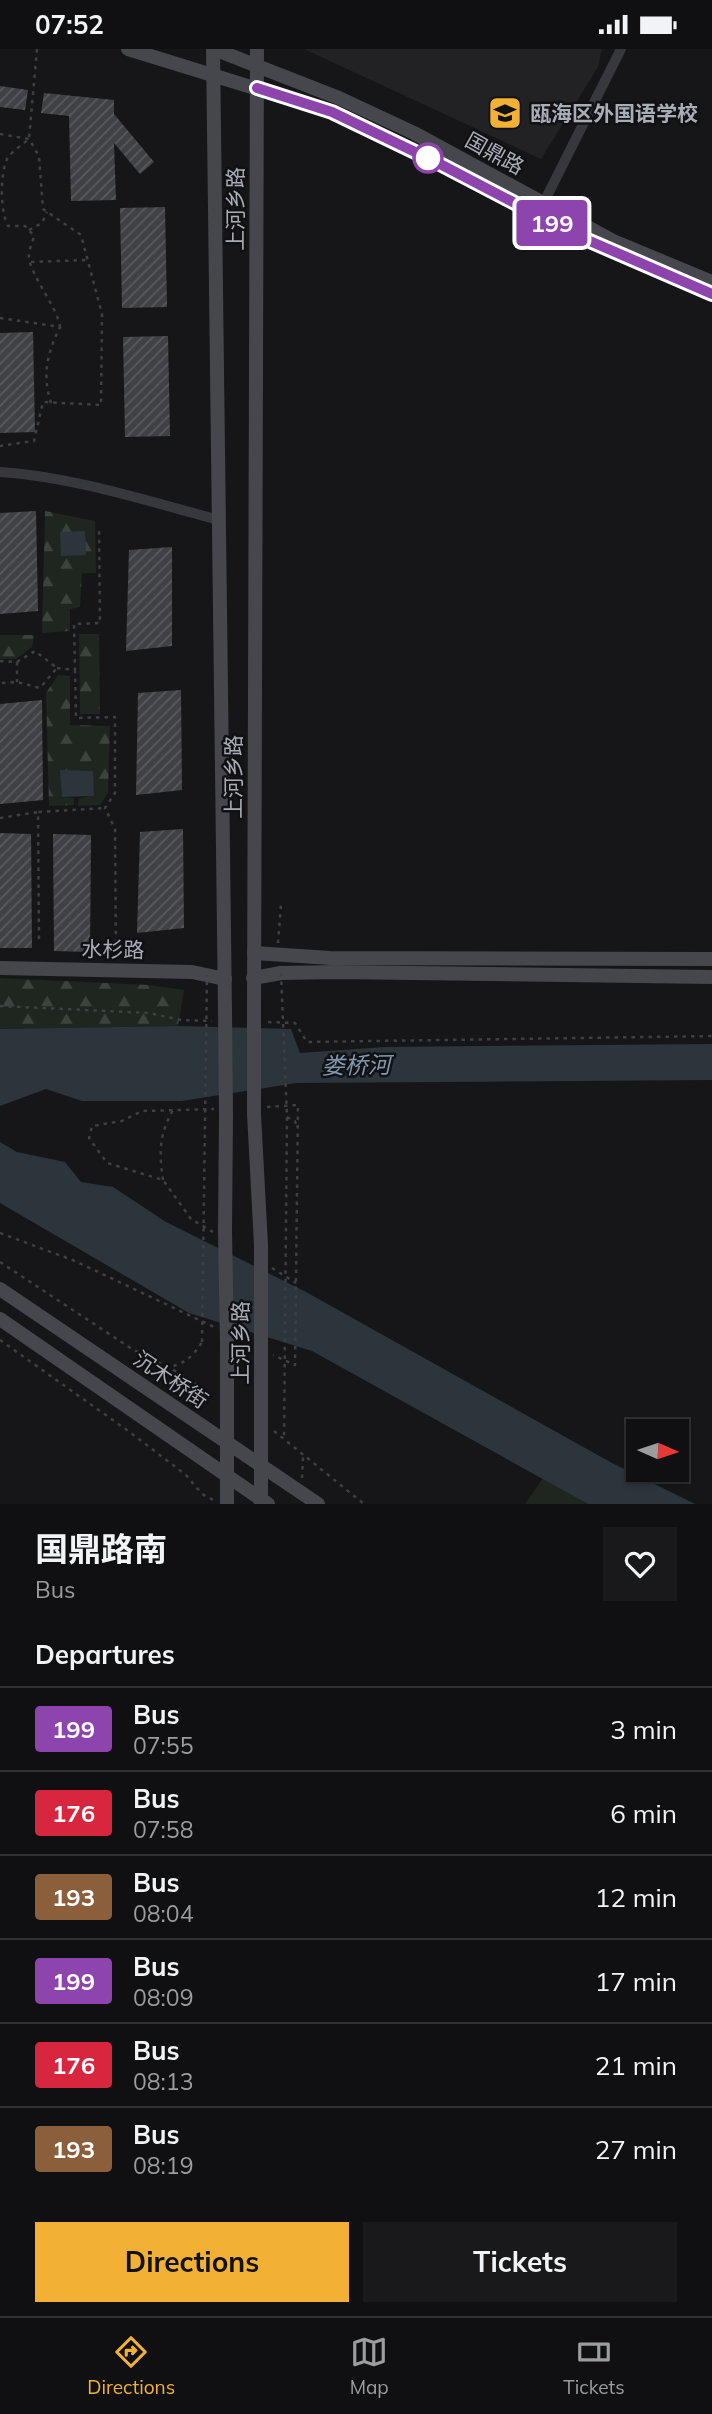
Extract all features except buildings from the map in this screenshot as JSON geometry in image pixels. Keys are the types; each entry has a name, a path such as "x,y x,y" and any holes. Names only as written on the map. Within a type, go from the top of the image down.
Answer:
{"main road":[{"name":"国鼎路","path":"128,49 332,112 440,164 576,235 712,294"},
{"name":"国鼎路","path":"213,49 257,64 414,133 613,241 712,282"},
{"name":"上河乡路","path":"213,49 225,979 220,1112 220,1232 228,1504"},
{"name":"上河乡路","path":"257,49 253,978 255,1110 266,1357 261,1424 263,1502"},
{"path":"254,953 330,958 712,959"},
{"name":"水杉路","path":"0,968 192,972 225,979"},
{"path":"253,978 281,973 712,977"},
{"name":"沉木桥街","path":"0,1289 318,1504"},
{"path":"0,1319 263,1502"}],"street":[{"path":"543,204 621,49"},
{"path":"0,472 27,474 99,489 219,520"}],"path":[{"path":"0,446 34,441 43,402 101,405 102,314 88,260 81,235 43,209 39,156 29,139 37,49"},
{"path":"0,134 29,139"},
{"path":"29,139 7,159 1,188 0,214 8,226 25,226 34,236 29,257 48,305 58,316 60,327 48,353 44,382 51,403"},
{"path":"29,230 42,223 47,212"},
{"path":"31,262 88,260"},
{"path":"0,318 60,327"},
{"path":"99,528 100,623 74,624 76,718 115,717 115,793 105,809"},
{"path":"0,661 17,662 35,651 57,669 75,670"},
{"path":"17,662 17,683"},
{"path":"0,683 17,683 40,688 57,669"},
{"path":"0,818 38,812 105,809"},
{"path":"105,809 115,829 116,970"},
{"path":"38,812 39,939"},
{"path":"282,904 277,953 281,973 287,1117 284,1437"},
{"path":"165,1368 186,1360 202,1342 207,975"},
{"path":"0,1006 149,1013 181,1020 222,1016"},
{"path":"255,1016 295,1023 307,1042 712,1036"},
{"path":"255,1110 298,1105 295,1365 266,1357"},
{"path":"173,1110 162,1130 159,1144 163,1180 191,1219 220,1232"},
{"path":"163,1180 107,1163 89,1138 92,1125 122,1121 142,1111 220,1112"},
{"path":"287,1117 295,1121 298,1134"},
{"path":"0,1233 75,1261 224,1337"},
{"path":"0,1262 165,1368 183,1375 227,1406"},
{"path":"261,1262 296,1283"},
{"path":"0,1340 131,1433 186,1475 202,1494 221,1504"},
{"path":"261,1424 284,1437 303,1457 364,1504"}],"shaded area":[{"name":"瓯海区外国语学校","path":"304,49 602,49 598,67 541,159"}],"green space":[{"path":"45,511 95,521 96,573 82,573 80,607 70,609 70,631 42,633"},
{"path":"79,634 99,634 100,714 80,714"},
{"path":"0,635 34,635 32,647 16,659 0,659"},
{"path":"58,675 70,676 70,725 110,726 108,793 100,805 78,806 79,798 94,796 61,770 62,797 74,798 74,805 49,806 46,693"},
{"path":"0,978 149,985 184,990 178,1026 0,1029"},
{"path":"543,1478 588,1504 525,1504"}],"water":[{"path":"85,531 86,555 61,556 60,532"},
{"path":"60,770 93,771 94,796 62,797"},
{"name":"娄桥河","path":"178,1026 291,1029 300,1053 385,1047 712,1044 712,1080 296,1083 182,1101 82,1101 46,1089 0,1106 0,1029"},
{"path":"0,1142 17,1152 65,1162 81,1182 113,1187 166,1222 306,1292 626,1470 626,1482 650,1482 695,1504 588,1504 312,1351 189,1313 0,1203"}],"bus line":[{"name":"199","path":"257,88 332,112 440,164 576,235 704,293 712,294"}],"place":[{"name":"瓯海区外国语学校","path":"505,113"}]}
